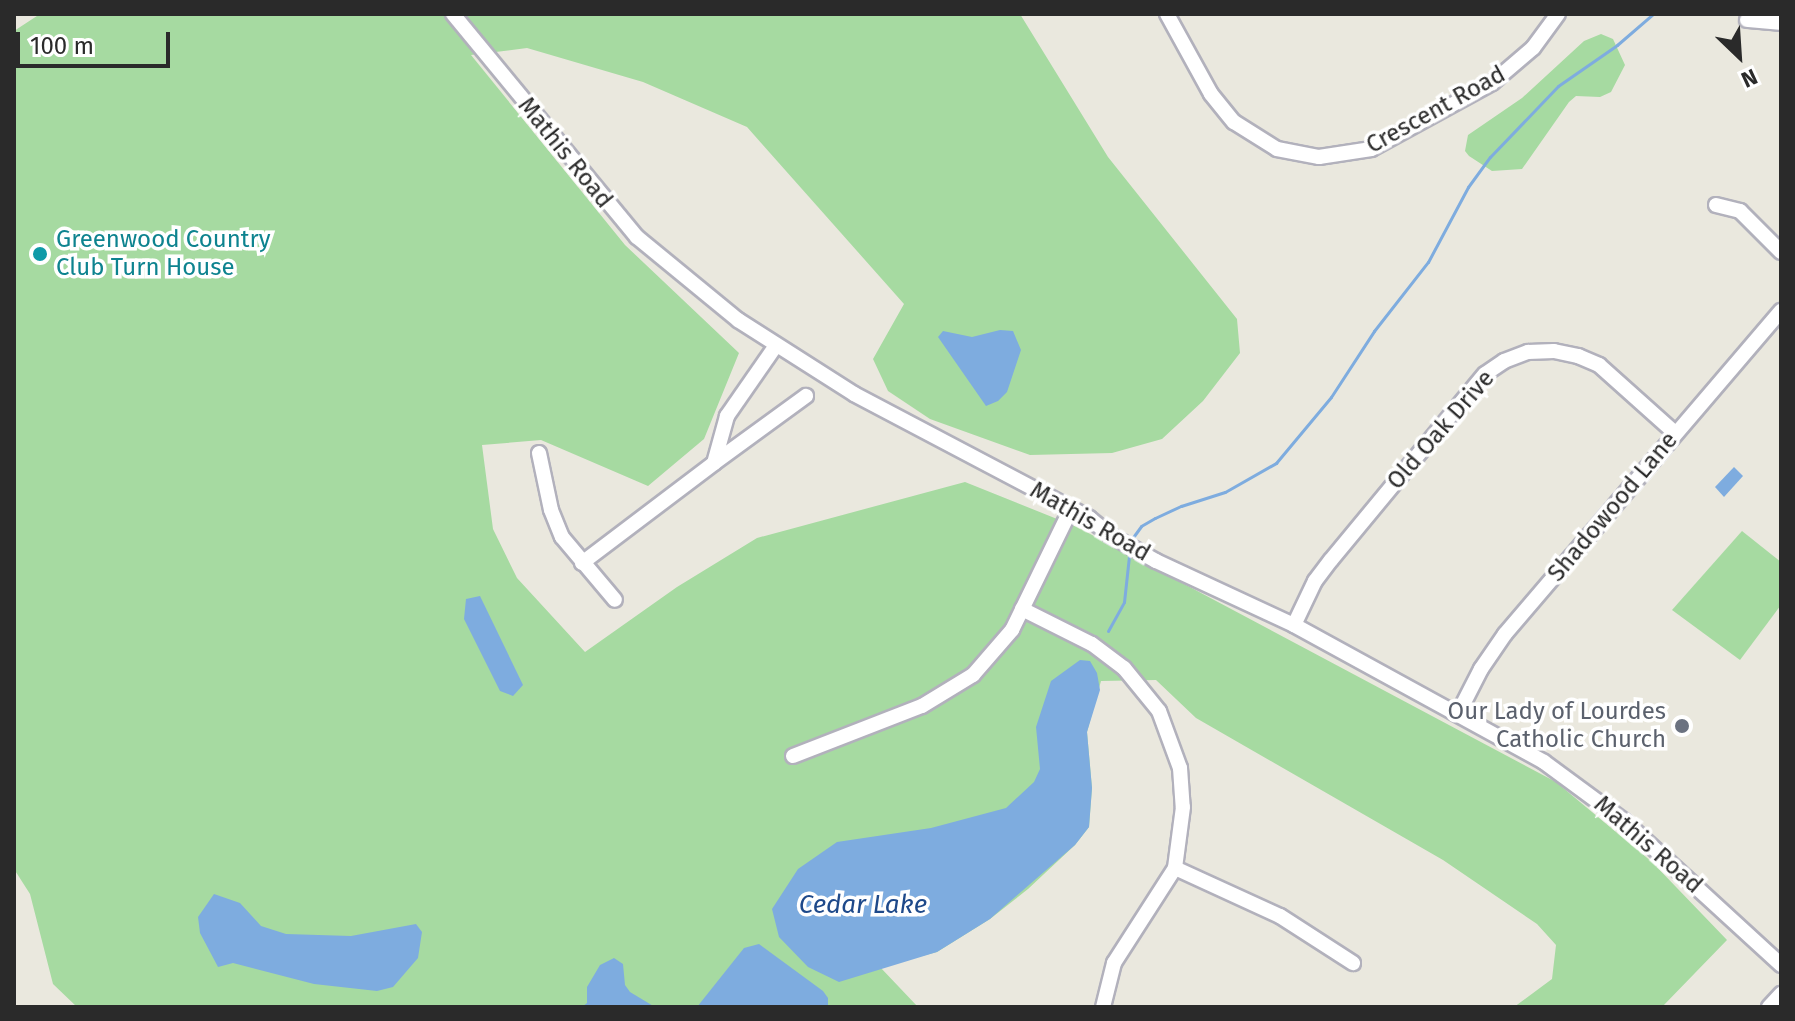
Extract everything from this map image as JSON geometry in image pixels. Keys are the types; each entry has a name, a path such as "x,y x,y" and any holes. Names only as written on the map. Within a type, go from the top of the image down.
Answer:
{"street":[{"name":"Mathis Road","path":"453,14 637,237 697,289 775,347 854,394 1071,509 1156,561 1294,625 1533,754 1587,791 1781,965"},
{"name":"Crescent Road","path":"1167,14 1211,94 1234,122 1277,149 1319,157 1371,149 1492,83 1521,61 1558,14"},
{"path":"1747,20 1781,23"},
{"path":"1716,205 1740,211 1781,252"},
{"name":"Shadowood Lane","path":"1459,712 1481,669 1505,634 1781,311"},
{"path":"714,463 727,416 775,347"},
{"name":"Old Oak Drive","path":"1294,625 1315,581 1331,560 1485,374 1504,361 1528,352 1554,351 1578,356 1599,365 1675,433"},
{"path":"582,563 806,396"},
{"path":"539,453 551,510 562,537 615,600"},
{"path":"793,756 922,706 951,691 996,651 1022,609 1071,509"},
{"path":"1022,609 1112,657 1137,682 1159,711 1175,748 1182,786 1182,829 1175,868 1114,963 1103,1007"},
{"path":"1175,868 1280,916 1353,963"},
{"path":"1769,1007 1781,994"}],"green space":[{"path":"40,14 1020,14 1108,157 1237,319 1240,353 1203,401 1162,439 1112,453 1030,455 930,419 888,391 873,359 904,304 747,127 643,82 527,48 471,55 625,245 739,353 704,439 648,486 541,440 482,445 493,529 517,578 585,652 677,587 757,538 965,482 1077,527 1556,782 1652,862 1727,940 1662,1007 1514,1007 1552,979 1556,945 1537,924 1443,860 1196,718 1156,680 1101,681 1087,732 1092,788 1089,827 1075,845 1028,889 990,919 937,952 880,967 918,1007 77,1007 53,984 30,894 14,869 14,31"},
{"path":"1601,34 1613,39 1625,65 1611,92 1600,97 1576,96 1569,102 1522,169 1492,171 1469,156 1465,151 1468,135 1522,98 1584,41"},
{"path":"1742,531 1781,562 1781,605 1740,660 1672,610"}],"water":[{"path":"1000,330 1013,331 1021,350 1007,392 998,401 986,406 938,337 943,331 972,337"},
{"path":"1734,467 1743,476 1724,497 1715,487"},
{"path":"480,596 523,685 513,696 500,691 464,619 466,599"},
{"name":"Cedar Lake","path":"1080,660 1090,661 1097,673 1100,690 1087,732 1092,788 1089,827 1075,845 990,919 937,952 839,982 808,967 779,937 772,909 798,869 837,842 931,828 1006,808 1034,782 1040,769 1036,727 1051,681"},
{"path":"214,894 240,903 261,926 286,934 351,936 416,924 422,932 418,958 393,987 377,991 314,984 233,963 218,967 200,933 198,917"},
{"name":"Cedar Lake","path":"759,944 823,991 828,998 828,1007 697,1007 744,948"},
{"path":"614,958 623,964 625,985 630,992 655,1007 582,1007 587,1003 587,987 600,965"}],"waterway":[{"path":"1131,540 1141,526 1155,518 1225,492 1276,463 1331,397 1374,331 1428,262 1468,187 1490,157 1558,86 1617,45 1653,14"},
{"path":"1108,631 1124,602 1129,556"}],"place":[{"name":"Greenwood Country Club Turn House","path":"40,254"},
{"name":"Our Lady of Lourdes Catholic Church","path":"1682,726"}]}
